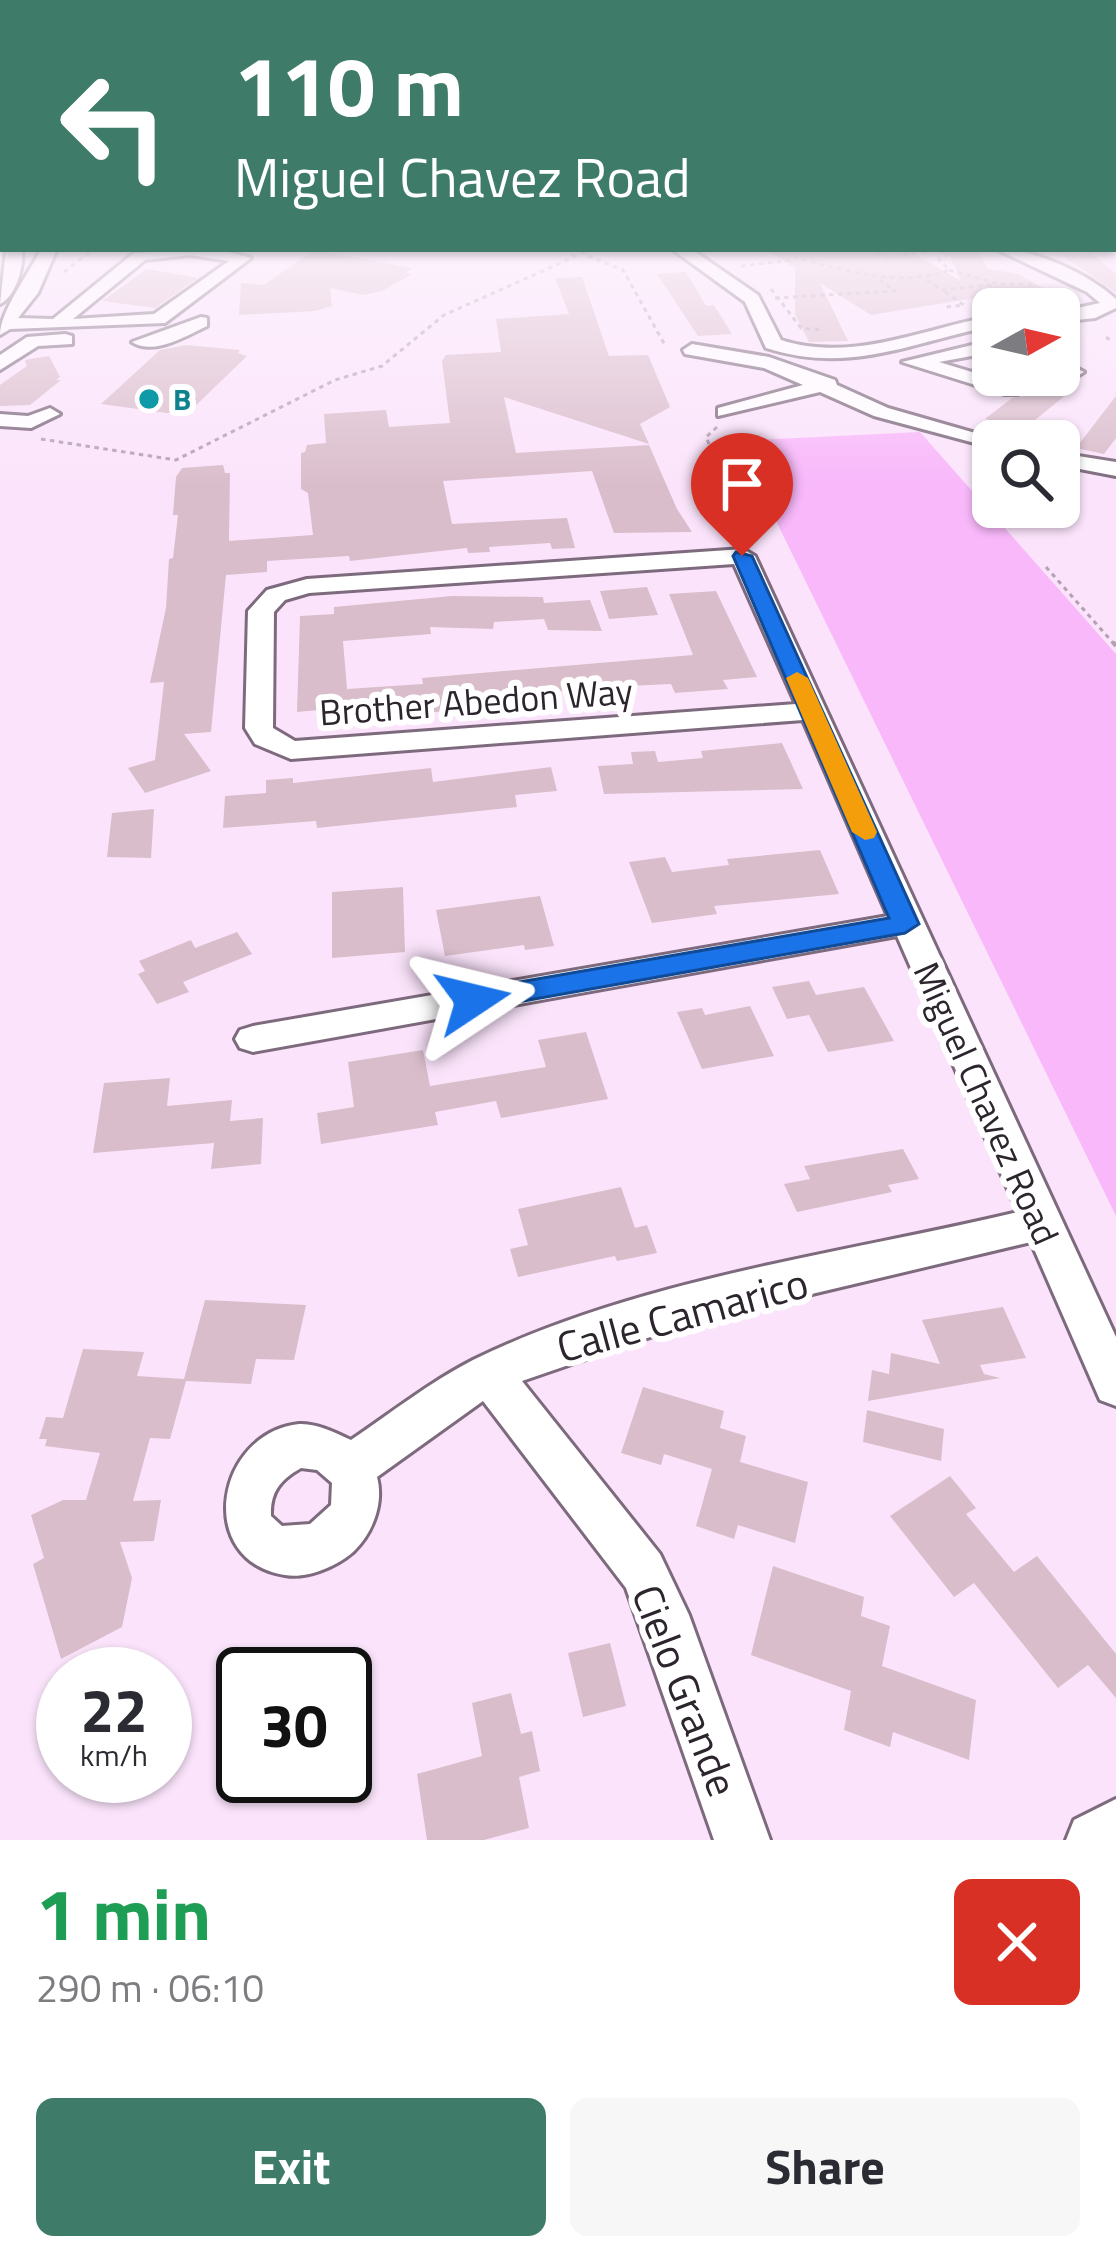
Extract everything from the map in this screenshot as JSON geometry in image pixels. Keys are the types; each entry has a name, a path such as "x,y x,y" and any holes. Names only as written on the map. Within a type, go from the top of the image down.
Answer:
{"street":[{"path":"58,325 68,314"},
{"path":"148,314 165,316"},
{"path":"1,326 148,321 168,314"},
{"path":"759,314 773,344 801,354 844,356 972,327"},
{"path":"0,364 34,341 152,342 201,322"},
{"path":"943,333 970,350"},
{"path":"1080,336 1111,335"},
{"path":"970,350 972,345"},
{"path":"692,350 769,363 881,412 972,436"},
{"path":"721,413 970,350"},
{"path":"915,361 972,379"},
{"path":"957,375 972,372"},
{"path":"0,421 31,422 50,414"},
{"path":"1080,463 1116,469"},
{"name":"Miguel Chavez Road","path":"749,547 811,711 1116,1387"},
{"name":"Brother Abedon Way","path":"749,547 290,589 267,601 261,611 259,728 277,746 318,751 811,711"},
{"path":"254,1039 905,924"},
{"name":"Calle Camarico","path":"350,1468 489,1374 572,1340 1040,1223"},
{"name":"Cielo Grande","path":"489,1374 643,1571 664,1615 742,1840"},
{"path":"1094,1840 1116,1827"}],"path":[{"path":"41,439 173,460 335,380 382,366 447,314"},
{"path":"647,314 666,346"},
{"path":"721,413 720,424 706,436 749,547"},
{"path":"1046,567 1116,646"}],"shaded area":[{"path":"920,432 972,491 972,528 1005,528 1116,654 1116,1216 737,441"}],"building":[{"path":"595,314 609,356 648,355 670,407 640,424 649,444 504,397 516,453 649,445 692,532 614,533 592,471 443,481 452,524 567,518 575,548 552,549 550,543 350,561 349,556 267,561 267,572 226,575 211,732 184,734 211,771 145,793 128,768 155,760 164,682 150,683 166,608 178,515 173,515 176,477 182,468 223,465 225,473 230,473 229,541 313,535 308,493 301,489 301,453 307,445 326,443 324,414 386,410 389,427 450,423 442,361 446,355 501,352 496,319"},
{"path":"683,314 720,314 732,334 698,336"},
{"path":"795,314 835,314 848,341 809,342"},
{"path":"186,345 240,350 247,356 190,411 167,413 101,404 160,350"},
{"path":"49,356 60,377 56,380 61,380 30,405 0,406 0,385 27,366 25,360"},
{"path":"1065,396 1035,420 985,419 1012,398"},
{"path":"1116,396 1116,438 1104,454 1080,449"},
{"path":"647,587 658,615 609,619 600,591"},
{"path":"716,591 757,677 723,680 728,689 675,693 671,684 605,687 540,693 542,703 363,718 331,718 331,709 297,712 300,616 334,614 334,607 452,596 543,597 544,603 590,600 602,631 548,630 544,619 494,622 493,629 430,627 431,634 343,641 347,689 423,684 422,678 693,655 669,594"},
{"path":"782,743 803,789 604,794 598,766 633,764 631,752 655,751 658,762 703,758 701,751"},
{"path":"551,767 557,791 515,795 517,807 317,828 316,821 223,828 225,796 266,793 266,780 293,778 293,783 431,768 433,782"},
{"path":"154,809 151,858 107,857 112,813"},
{"path":"820,850 839,894 714,906 717,914 652,923 629,862 665,857 672,872 729,865 727,859"},
{"path":"403,887 405,952 332,958 332,892"},
{"path":"540,896 554,946 525,950 524,945 445,956 436,910"},
{"path":"237,932 252,954 183,982 189,992 157,1004 138,974 145,971 139,961 191,940 195,948"},
{"path":"809,981 816,995 864,987 894,1041 828,1052 809,1015 787,1019 772,987"},
{"path":"750,1006 774,1056 702,1069 677,1012 702,1008 705,1015"},
{"path":"586,1032 608,1099 501,1118 496,1101 435,1112 438,1125 321,1144 317,1113 354,1107 348,1062 423,1050 430,1086 546,1067 538,1040"},
{"path":"170,1078 167,1106 232,1100 230,1121 263,1118 261,1164 211,1169 214,1143 93,1153 104,1083"},
{"path":"903,1149 919,1179 888,1185 892,1192 797,1212 784,1184 810,1179 804,1166"},
{"path":"621,1187 635,1228 647,1225 657,1253 617,1261 615,1256 518,1277 510,1249 528,1245 518,1209"},
{"path":"205,1300 306,1305 294,1360 256,1359 251,1384 186,1381 170,1439 150,1438 133,1501 161,1500 154,1541 120,1542 132,1578 122,1627 84,1647 57,1647 33,1564 44,1558 31,1515 63,1500 86,1500 100,1453 45,1446 47,1439 39,1439 46,1417 63,1418 83,1349 144,1352 137,1376 184,1379"},
{"path":"1003,1307 1026,1358 980,1365 984,1374 1000,1378 868,1401 872,1370 889,1374 891,1353 940,1364 922,1320"},
{"path":"643,1387 724,1411 720,1428 746,1436 740,1462 808,1482 795,1543 738,1525 734,1539 696,1526 712,1469 664,1454 661,1465 621,1453"},
{"path":"867,1410 944,1429 941,1461 863,1442"},
{"path":"950,1476 976,1508 966,1514 1014,1572 1037,1556 1116,1654 1116,1698 1088,1665 1058,1688 974,1583 954,1597 890,1516"},
{"path":"773,1566 864,1597 861,1616 890,1626 882,1666 976,1700 969,1760 893,1732 890,1747 844,1730 851,1691 751,1655"},
{"path":"610,1643 626,1706 583,1717 568,1653"},
{"path":"511,1693 521,1734 532,1731 540,1771 519,1777 529,1828 484,1840 427,1840 417,1774 482,1756 472,1703"}],"slow traffic":[{"path":"797,678 865,832"}],"place":[{"name":"B","path":"149,399"}],"route":[{"path":"473,1000 905,924 742,556"}]}
